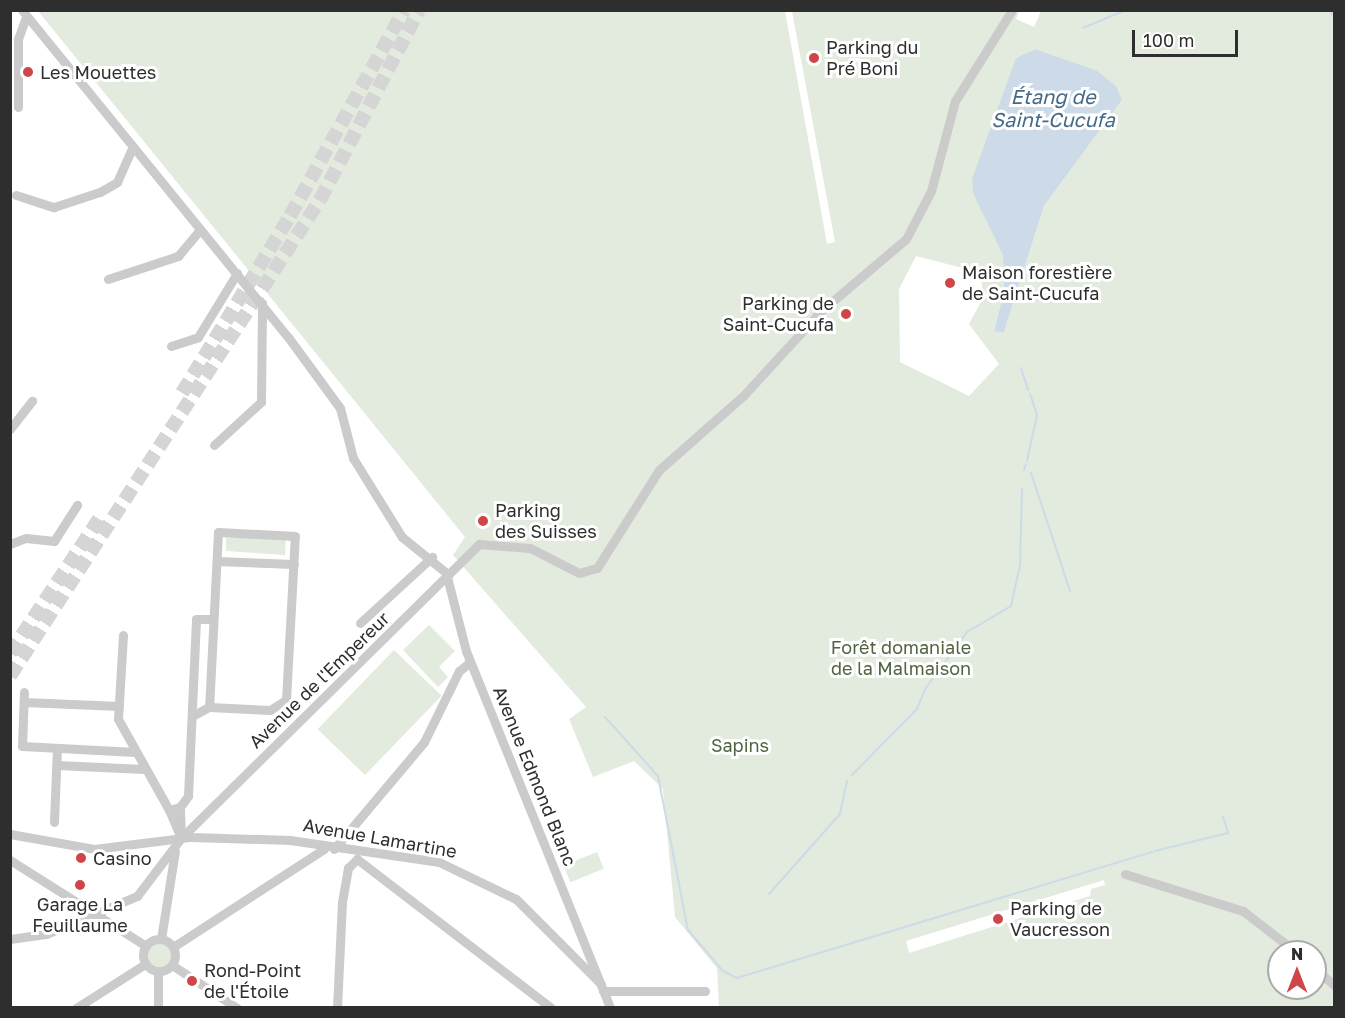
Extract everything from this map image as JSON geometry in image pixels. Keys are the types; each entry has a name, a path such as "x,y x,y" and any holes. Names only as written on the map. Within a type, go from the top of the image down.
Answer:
{"street":[{"name":"Avenue de l'Empereur","path":"181,838 479,544 530,548 579,573 597,568 659,470 743,396 820,311 906,239 931,191 955,101 1012,10"},
{"path":"18,107 14,73 24,14"},
{"path":"24,14 132,149 262,303 340,408 359,469 402,537 432,557 448,576"},
{"path":"16,195 54,207 100,192 117,182 132,149"},
{"path":"108,279 178,256 200,230"},
{"path":"171,346 198,337 237,273"},
{"path":"214,445 261,402 262,303"},
{"path":"10,429 32,401"},
{"path":"10,544 26,538 54,541 77,505"},
{"path":"192,716 209,707 281,706 288,694 295,536 218,532 209,707"},
{"path":"360,623 432,557"},
{"path":"217,561 294,564"},
{"name":"Avenue Edmond Blanc","path":"448,576 470,662 591,954 610,1008"},
{"path":"10,939 46,934 100,916 137,896 175,851 181,838 180,807 189,782 196,619 213,619"},
{"path":"123,635 118,719 162,808 181,838"},
{"path":"173,946 329,849 424,742 461,668 470,662"},
{"path":"119,706 24,697 22,746 135,752"},
{"path":"54,822 57,748"},
{"path":"57,765 144,769"},
{"path":"162,808 180,807"},
{"name":"Avenue Lamartine","path":"10,834 94,849 181,838 290,840 357,855 439,862 468,872 532,912 602,988"},
{"path":"161,939 175,851"},
{"path":"337,1008 342,902 348,868 357,855 551,1008"},
{"path":"10,860 146,946"},
{"path":"1125,874 1243,911 1280,940"},
{"path":"161,939 173,946"},
{"path":"146,946 161,939"},
{"path":"145,964 146,946"},
{"path":"172,965 173,946"},
{"path":"574,960 591,954"},
{"path":"145,964 158,972"},
{"path":"76,1008 145,964"},
{"path":"158,972 172,965"},
{"path":"172,965 237,1008"},
{"path":"158,972 159,1008"},
{"path":"602,988 705,991"}],"green space":[{"name":"Forêt domaniale de la Malmaison","path":"38,11 785,11 827,244 835,242 792,11 1019,11 1016,19 1034,27 1041,11 1334,11 1334,1007 719,1007 717,968 675,917 663,789 634,761 593,777 569,719 586,707 453,555 465,537","holes":["1035,49 1096,70 1122,100 1044,206 1004,332 994,330 1004,291 1003,255 989,218 1016,58","916,256 982,273 982,300 969,324 999,364 969,396 900,362 899,289","1104,880 1105,885 1091,889 1090,896 909,953 906,941"]},
{"path":"286,537 285,555 226,551 226,538 221,538"},
{"path":"429,625 455,651 439,667 448,677 438,687 403,650"},
{"path":"394,650 441,696 365,775 318,729"},
{"path":"597,852 604,869 570,882 564,865"},
{"path":"159,942 168,946 172,955 168,964 159,968 150,964 146,955 150,946"}],"water":[{"name":"Étang de Saint-Cucufa","path":"1035,49 1096,70 1116,86 1122,100 1044,206 1004,332 999,332 994,331 1004,291 1003,255 973,193 972,179 1016,58"}],"waterway":[{"path":"1083,28 1126,10"},
{"path":"1330,10 1332,15"},
{"path":"1021,368 1028,390"},
{"path":"1027,461 1037,415 1030,394"},
{"path":"1024,470 1026,464"},
{"path":"1031,473 1070,591"},
{"path":"852,775 917,709 925,689 967,632 1011,606 1020,565 1022,489"},
{"path":"605,717 658,776 688,930 723,971 737,978 1152,852"},
{"path":"769,894 840,814 847,781"},
{"path":"1155,851 1228,833 1223,817"}],"tunnel":[{"path":"182,393 290,216 404,10"},
{"path":"10,676 320,200 419,10"},
{"path":"10,653 99,519"}],"place":[{"name":"Parking du Pré Boni","path":"814,58"},
{"name":"Les Mouettes","path":"28,72"},
{"name":"Maison forestière de Saint-Cucufa","path":"950,283"},
{"name":"Parking de Saint-Cucufa","path":"846,314"},
{"name":"Parking des Suisses","path":"483,521"},
{"name":"Casino","path":"81,858"},
{"name":"Garage La Feuillaume","path":"80,885"},
{"name":"Parking de Vaucresson","path":"998,919"},
{"name":"Rond-Point de l'Étoile","path":"192,981"}],"park label":[{"name":"Sapins","path":"740,745"}]}
